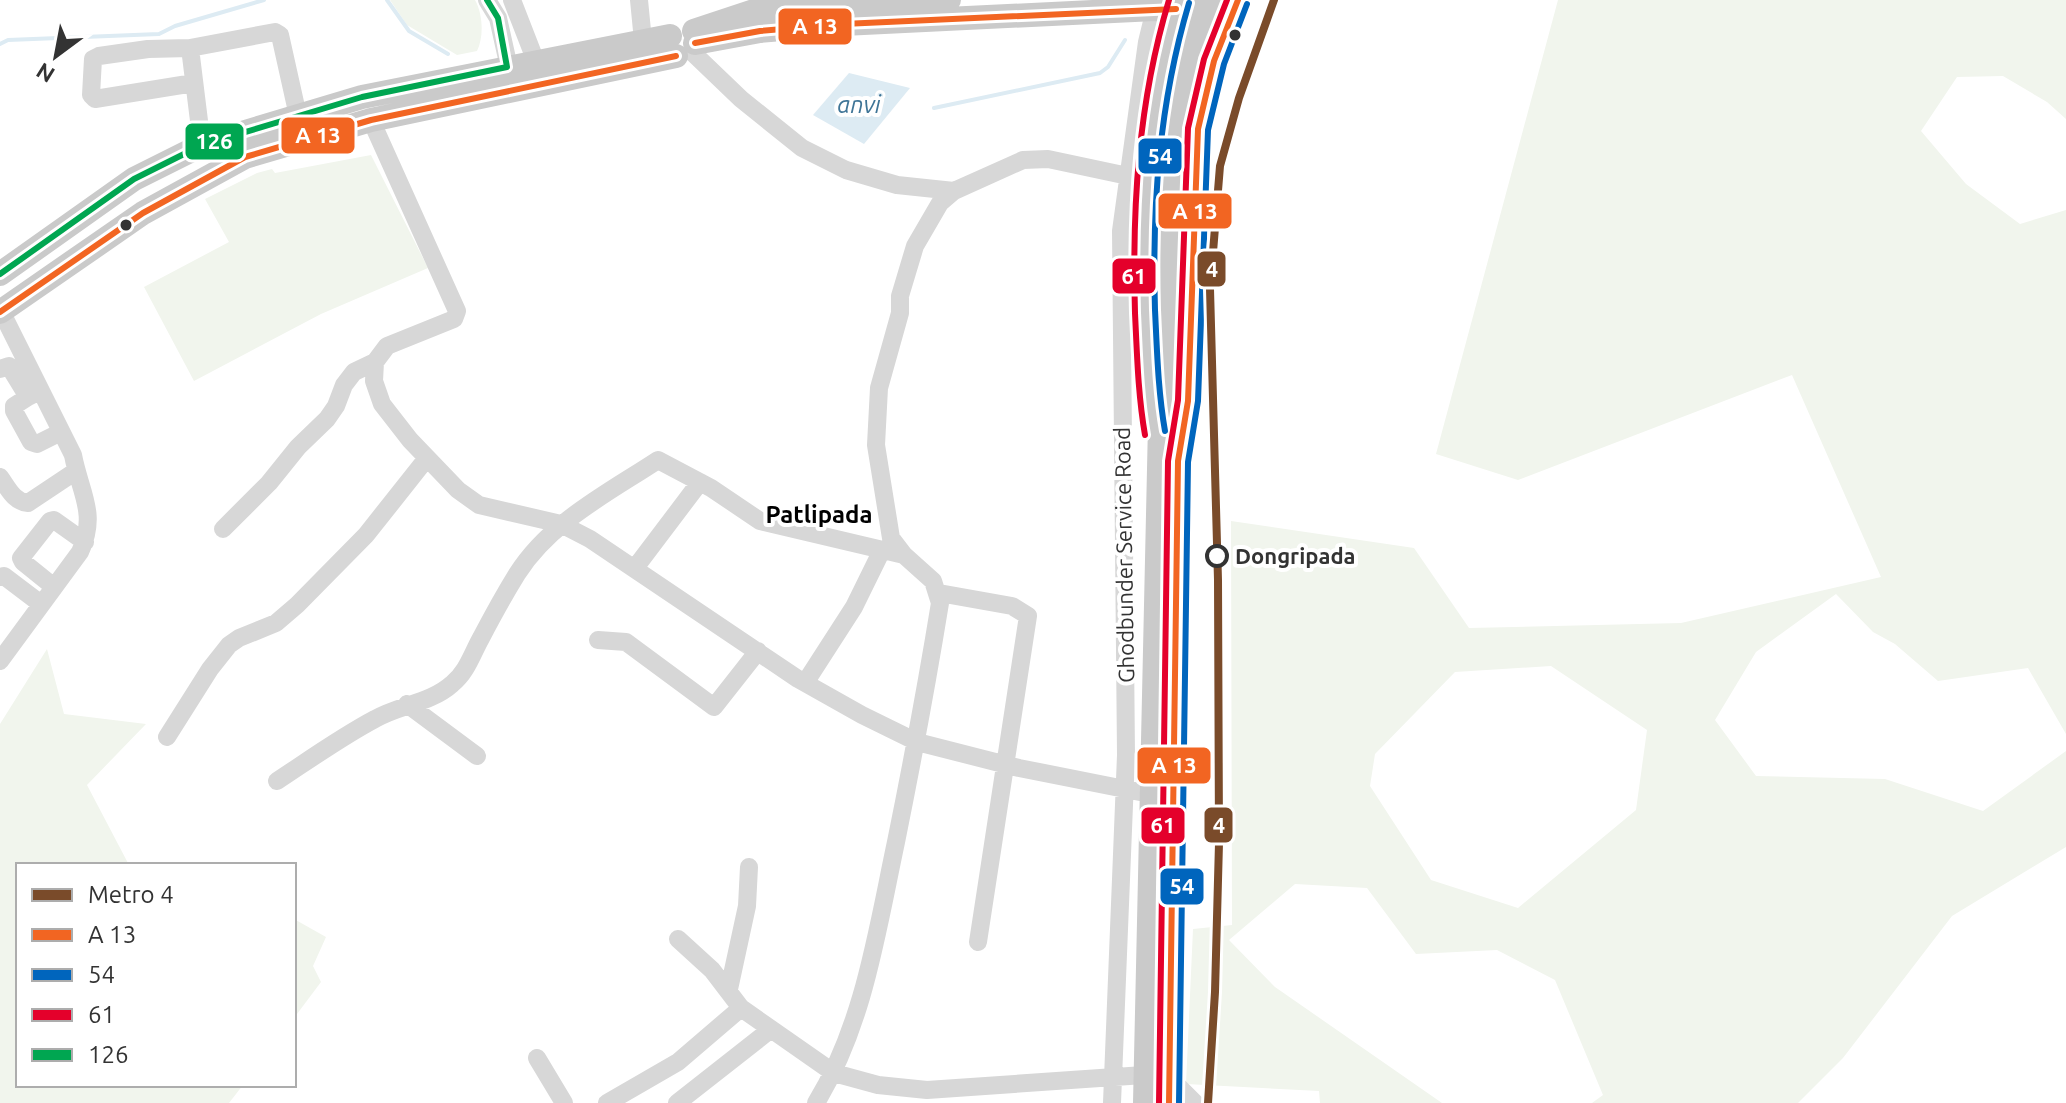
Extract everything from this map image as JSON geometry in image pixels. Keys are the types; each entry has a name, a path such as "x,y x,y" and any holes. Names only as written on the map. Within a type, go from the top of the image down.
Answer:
{"main road":[{"path":"0,274 134,179 202,145 362,97 643,41 684,44 757,10 949,0"},
{"path":"1169,424 1160,158 1167,107 1179,56 1199,0"},
{"path":"1169,1103 1169,424 1177,158 1195,60 1229,5"},
{"path":"0,311 143,213 245,157 371,120 544,84 684,44 760,31 1229,5"},
{"path":"1145,1103 1150,794 1169,462 1188,401 1198,129 1229,5"},
{"path":"1169,462 1150,405 1143,262 1155,102 1170,6"}],"street":[{"path":"487,0 498,18 507,67 515,90"},
{"path":"512,0 544,84"},
{"path":"639,0 643,41"},
{"name":"Ghodbunder Service Road","path":"1112,1103 1124,790 1121,231 1147,42 1170,6"},
{"path":"194,83 95,99 91,95 93,59 148,49 190,48 275,32 280,35 298,116"},
{"path":"684,44 741,99 802,148 846,170 897,185 954,191"},
{"path":"190,48 202,145"},
{"path":"223,529 327,419 354,372 375,362 387,346 454,319 457,311 371,120"},
{"path":"816,1103 834,1073 873,959 917,742 940,603 933,581 904,555 891,538 876,445 879,388 915,246 940,203 954,191 1023,160 1048,159 1128,176"},
{"path":"0,311 34,394"},
{"path":"375,362 374,381 382,404 427,458 458,490 479,505 561,524 590,539 805,683 917,742 1007,765 1150,794"},
{"path":"0,369 9,366 61,432 73,455 89,509 85,542 0,661"},
{"path":"34,394 14,406 31,442 37,444 61,432"},
{"path":"167,737 229,645 276,623 297,605 366,535 427,458"},
{"path":"277,781 375,719 436,695 462,674 518,572 561,524 658,460 700,482 760,521 904,555"},
{"path":"0,477 13,496 28,503 76,471"},
{"path":"635,568 700,482"},
{"path":"54,587 21,558 54,520 85,542"},
{"path":"805,683 854,607 882,550"},
{"path":"0,577 4,576 41,604"},
{"path":"939,593 1012,606 1028,616 978,942"},
{"path":"598,640 626,642 714,707 758,651"},
{"path":"407,704 477,756"},
{"path":"729,989 747,906 749,867"},
{"path":"678,939 729,989 741,1008 834,1073 878,1085 1017,1094 1112,1077 1144,1075"},
{"path":"607,1103 678,1062 741,1008"},
{"path":"677,1103 770,1030"},
{"path":"537,1058 564,1103"},
{"path":"1169,1077 1195,1103"}],"shaded area":[{"path":"390,0 475,0 482,26 477,51 457,55 407,25"},
{"path":"1558,0 2066,0 2066,119 2047,102 2003,76 1957,77 1921,131 1966,184 2020,224 2066,210 2066,734 2028,668 1938,681 1895,644 1873,632 1836,594 1756,652 1715,720 1756,776 1885,779 1983,811 2066,751 2066,847 1952,916 1843,1058 1798,1103 1592,1103 1603,1095 1555,980 1497,950 1416,954 1367,888 1295,884 1229,940 1275,987 1442,1103 1320,1103 1319,1091 1186,1084 1193,929 1232,925 1231,521 1414,548 1469,628 1681,623 1881,577 1792,375 1518,480 1436,454","holes":["1551,666 1647,730 1636,810 1518,908 1431,880 1370,786 1375,754 1455,672"]},
{"path":"371,155 428,268 321,314 194,381 144,287 229,242 205,199 257,173 272,169 275,173"},
{"path":"47,649 64,714 146,724 87,785 128,863 16,863 16,1087 241,1087 229,1103 0,1103 0,724"},
{"path":"296,920 326,937 313,966 321,982 296,1015"}],"water":[{"name":"anvi","path":"849,73 910,88 864,144 813,115"}],"waterway":[{"path":"0,44 8,40 159,34 175,26 264,0"},
{"path":"387,0 409,31 448,54"},
{"path":"934,108 1100,73 1108,67 1125,40"}],"metro line":[{"name":"4","path":"1208,1103 1219,843 1218,580 1210,289 1220,166 1239,98 1274,0"}],"transit line":[{"name":"126","path":"0,274 134,179 202,145 362,97 507,67 498,18 487,0"},
{"name":"61","path":"1145,435 1135,313 1136,195 1150,77 1169,0"},
{"name":"61","path":"1159,1103 1168,461 1178,400 1188,128 1204,59 1227,0"},
{"path":"1169,1103 1178,461 1188,401 1198,129 1214,61 1238,0"},
{"name":"54","path":"1165,431 1155,310 1157,193 1164,117 1189,3"},
{"name":"54","path":"1179,1103 1188,462 1198,401 1208,130 1224,64 1247,4"},
{"path":"695,43 760,31 843,24 1176,9"},
{"path":"0,312 143,213 245,157 371,120 676,56"}],"place":[{"name":"Dongripada","path":"1217,556"}],"district":[{"name":"Patlipada","path":"819,515"}]}
